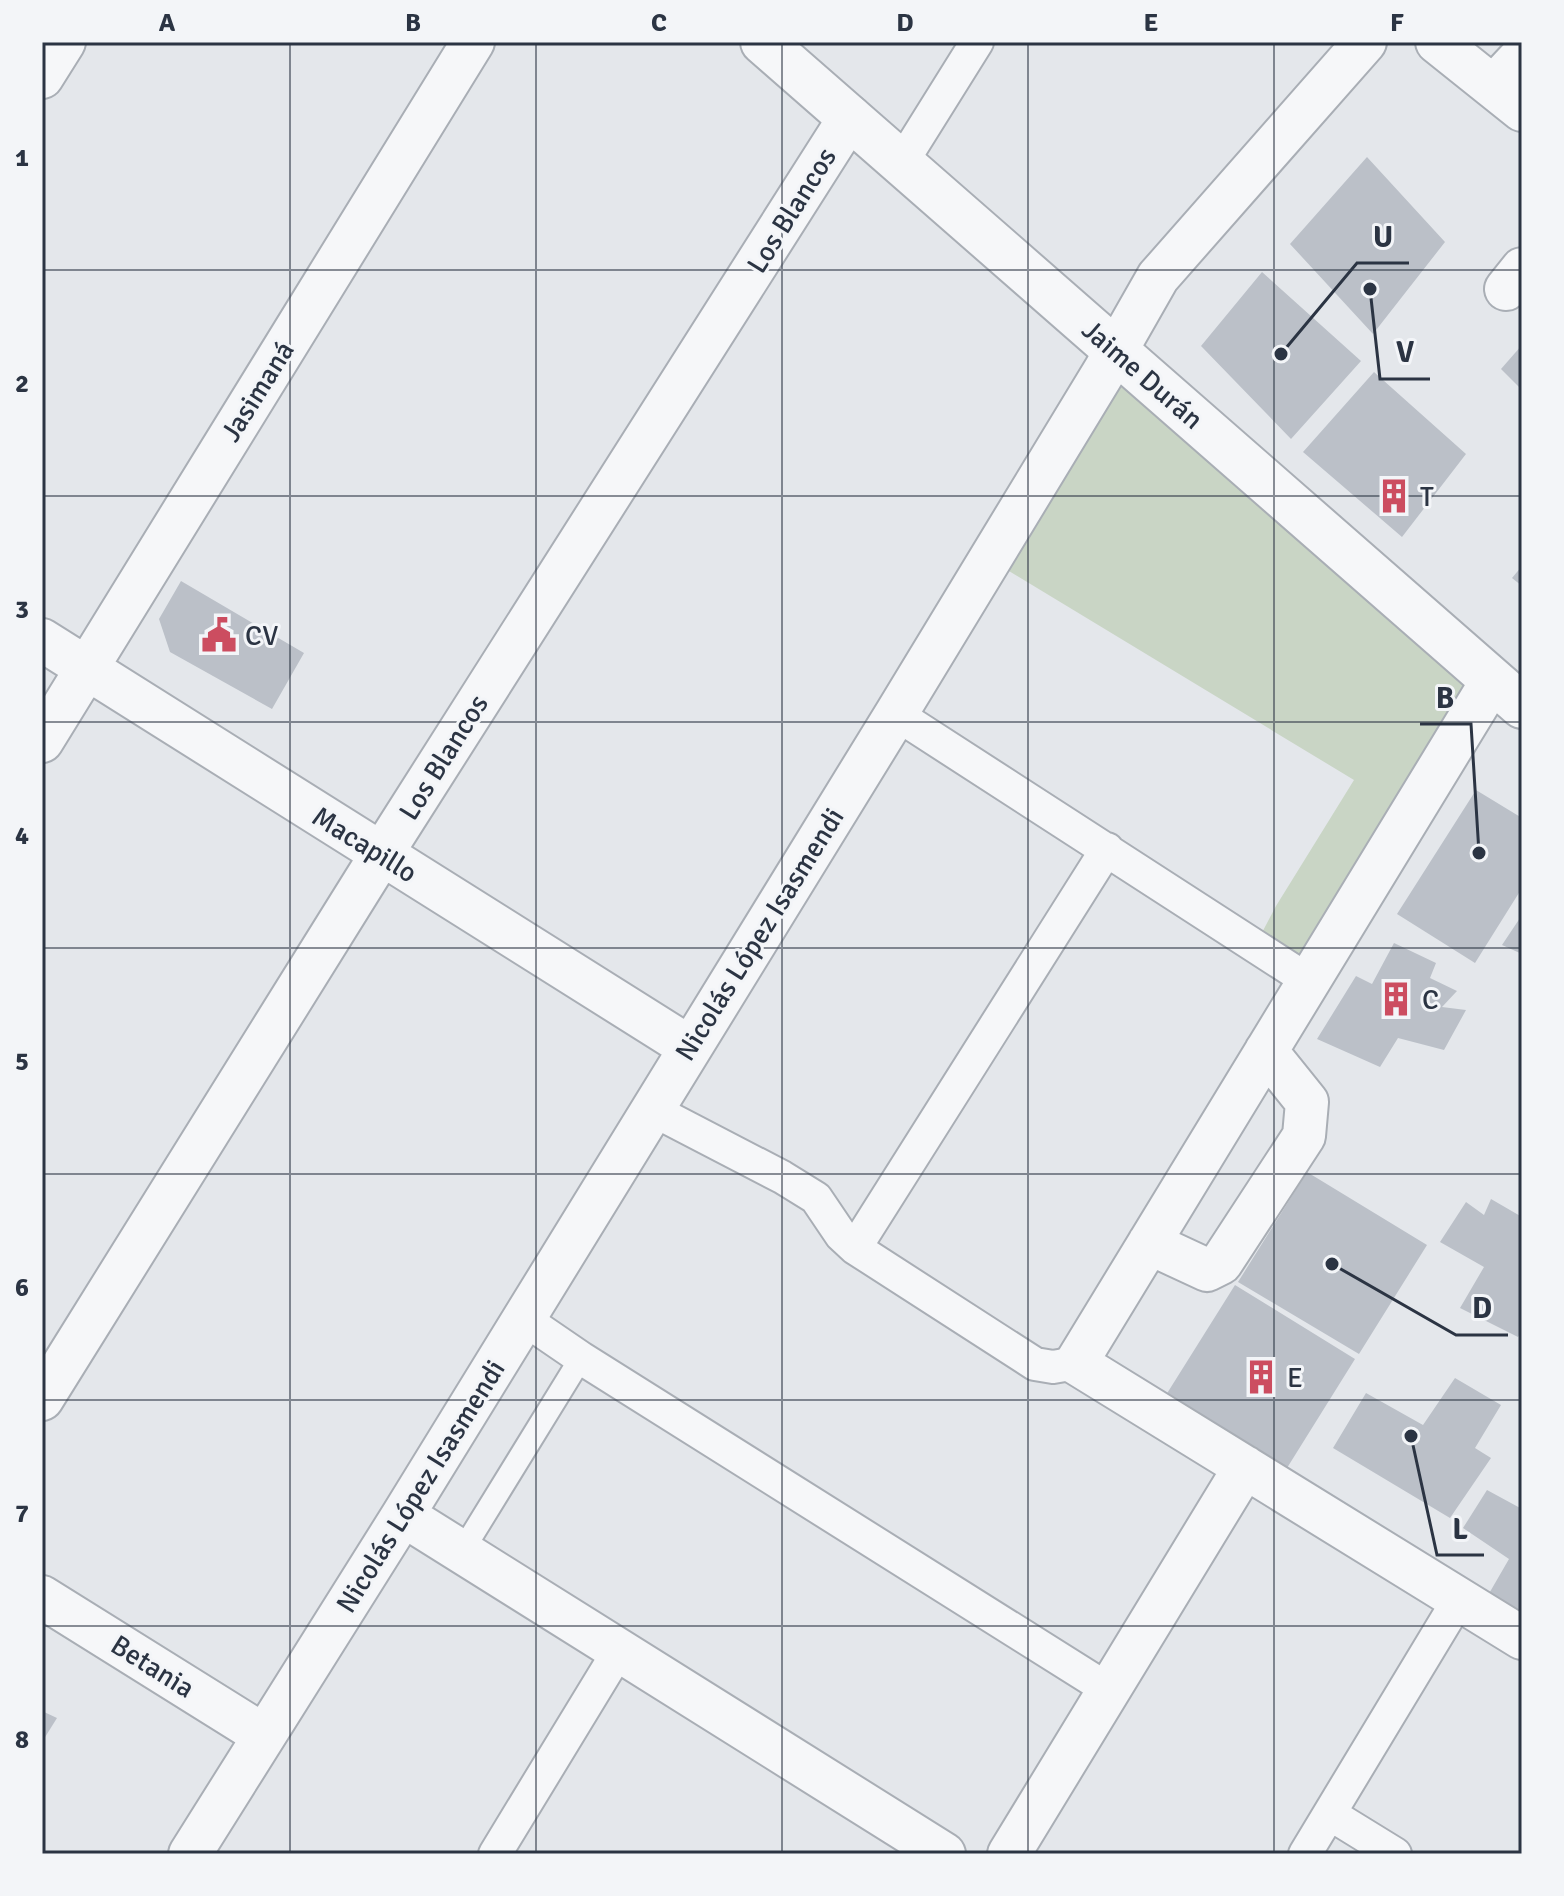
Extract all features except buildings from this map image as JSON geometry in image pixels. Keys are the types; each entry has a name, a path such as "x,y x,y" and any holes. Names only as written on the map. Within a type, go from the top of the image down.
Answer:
{"street":[{"path":"42,77 64,42"},
{"name":"Jasimaná","path":"42,741 473,42"},
{"name":"Jaime Durán","path":"763,42 1507,693"},
{"path":"902,162 977,42"},
{"name":"Nicolás López Isasmendi","path":"190,1854 403,1515 896,714 1158,277 1365,42"},
{"path":"1437,42 1508,99 1522,56"},
{"name":"Los Blancos","path":"42,1399 381,855 850,117"},
{"name":"Macapillo","path":"42,640 689,1047"},
{"path":"1076,1363 1309,981 1507,693"},
{"path":"896,714 1309,981"},
{"path":"855,1248 1107,849"},
{"path":"1149,1243 1207,1270 1221,1263 1304,1136 1307,1102 1266,1051"},
{"path":"651,1109 816,1198 841,1235 855,1248 1035,1364 1053,1367 1076,1363 1522,1638"},
{"path":"524,1319 581,1358 1109,1690"},
{"path":"1009,1854 1245,1467"},
{"path":"403,1515 944,1854"},
{"name":"Betania","path":"42,1597 263,1735"},
{"path":"1305,1854 1459,1599"},
{"path":"495,1854 618,1652"},
{"path":"1330,1814 1395,1854"}],"lane":[{"path":"461,1553 581,1358"}],"green space":[{"path":"1116,351 1484,673 1309,981 1255,946 1276,906 1354,780 989,559"}],"place":[{"name":"V","path":"1370,289"},
{"name":"U","path":"1281,354"},
{"name":"T","path":"1394,496"},
{"name":"CV","path":"219,635"},
{"name":"B","path":"1479,853"},
{"name":"C","path":"1396,999"},
{"name":"D","path":"1332,1264"},
{"name":"E","path":"1261,1377"},
{"name":"L","path":"1411,1436"}]}
